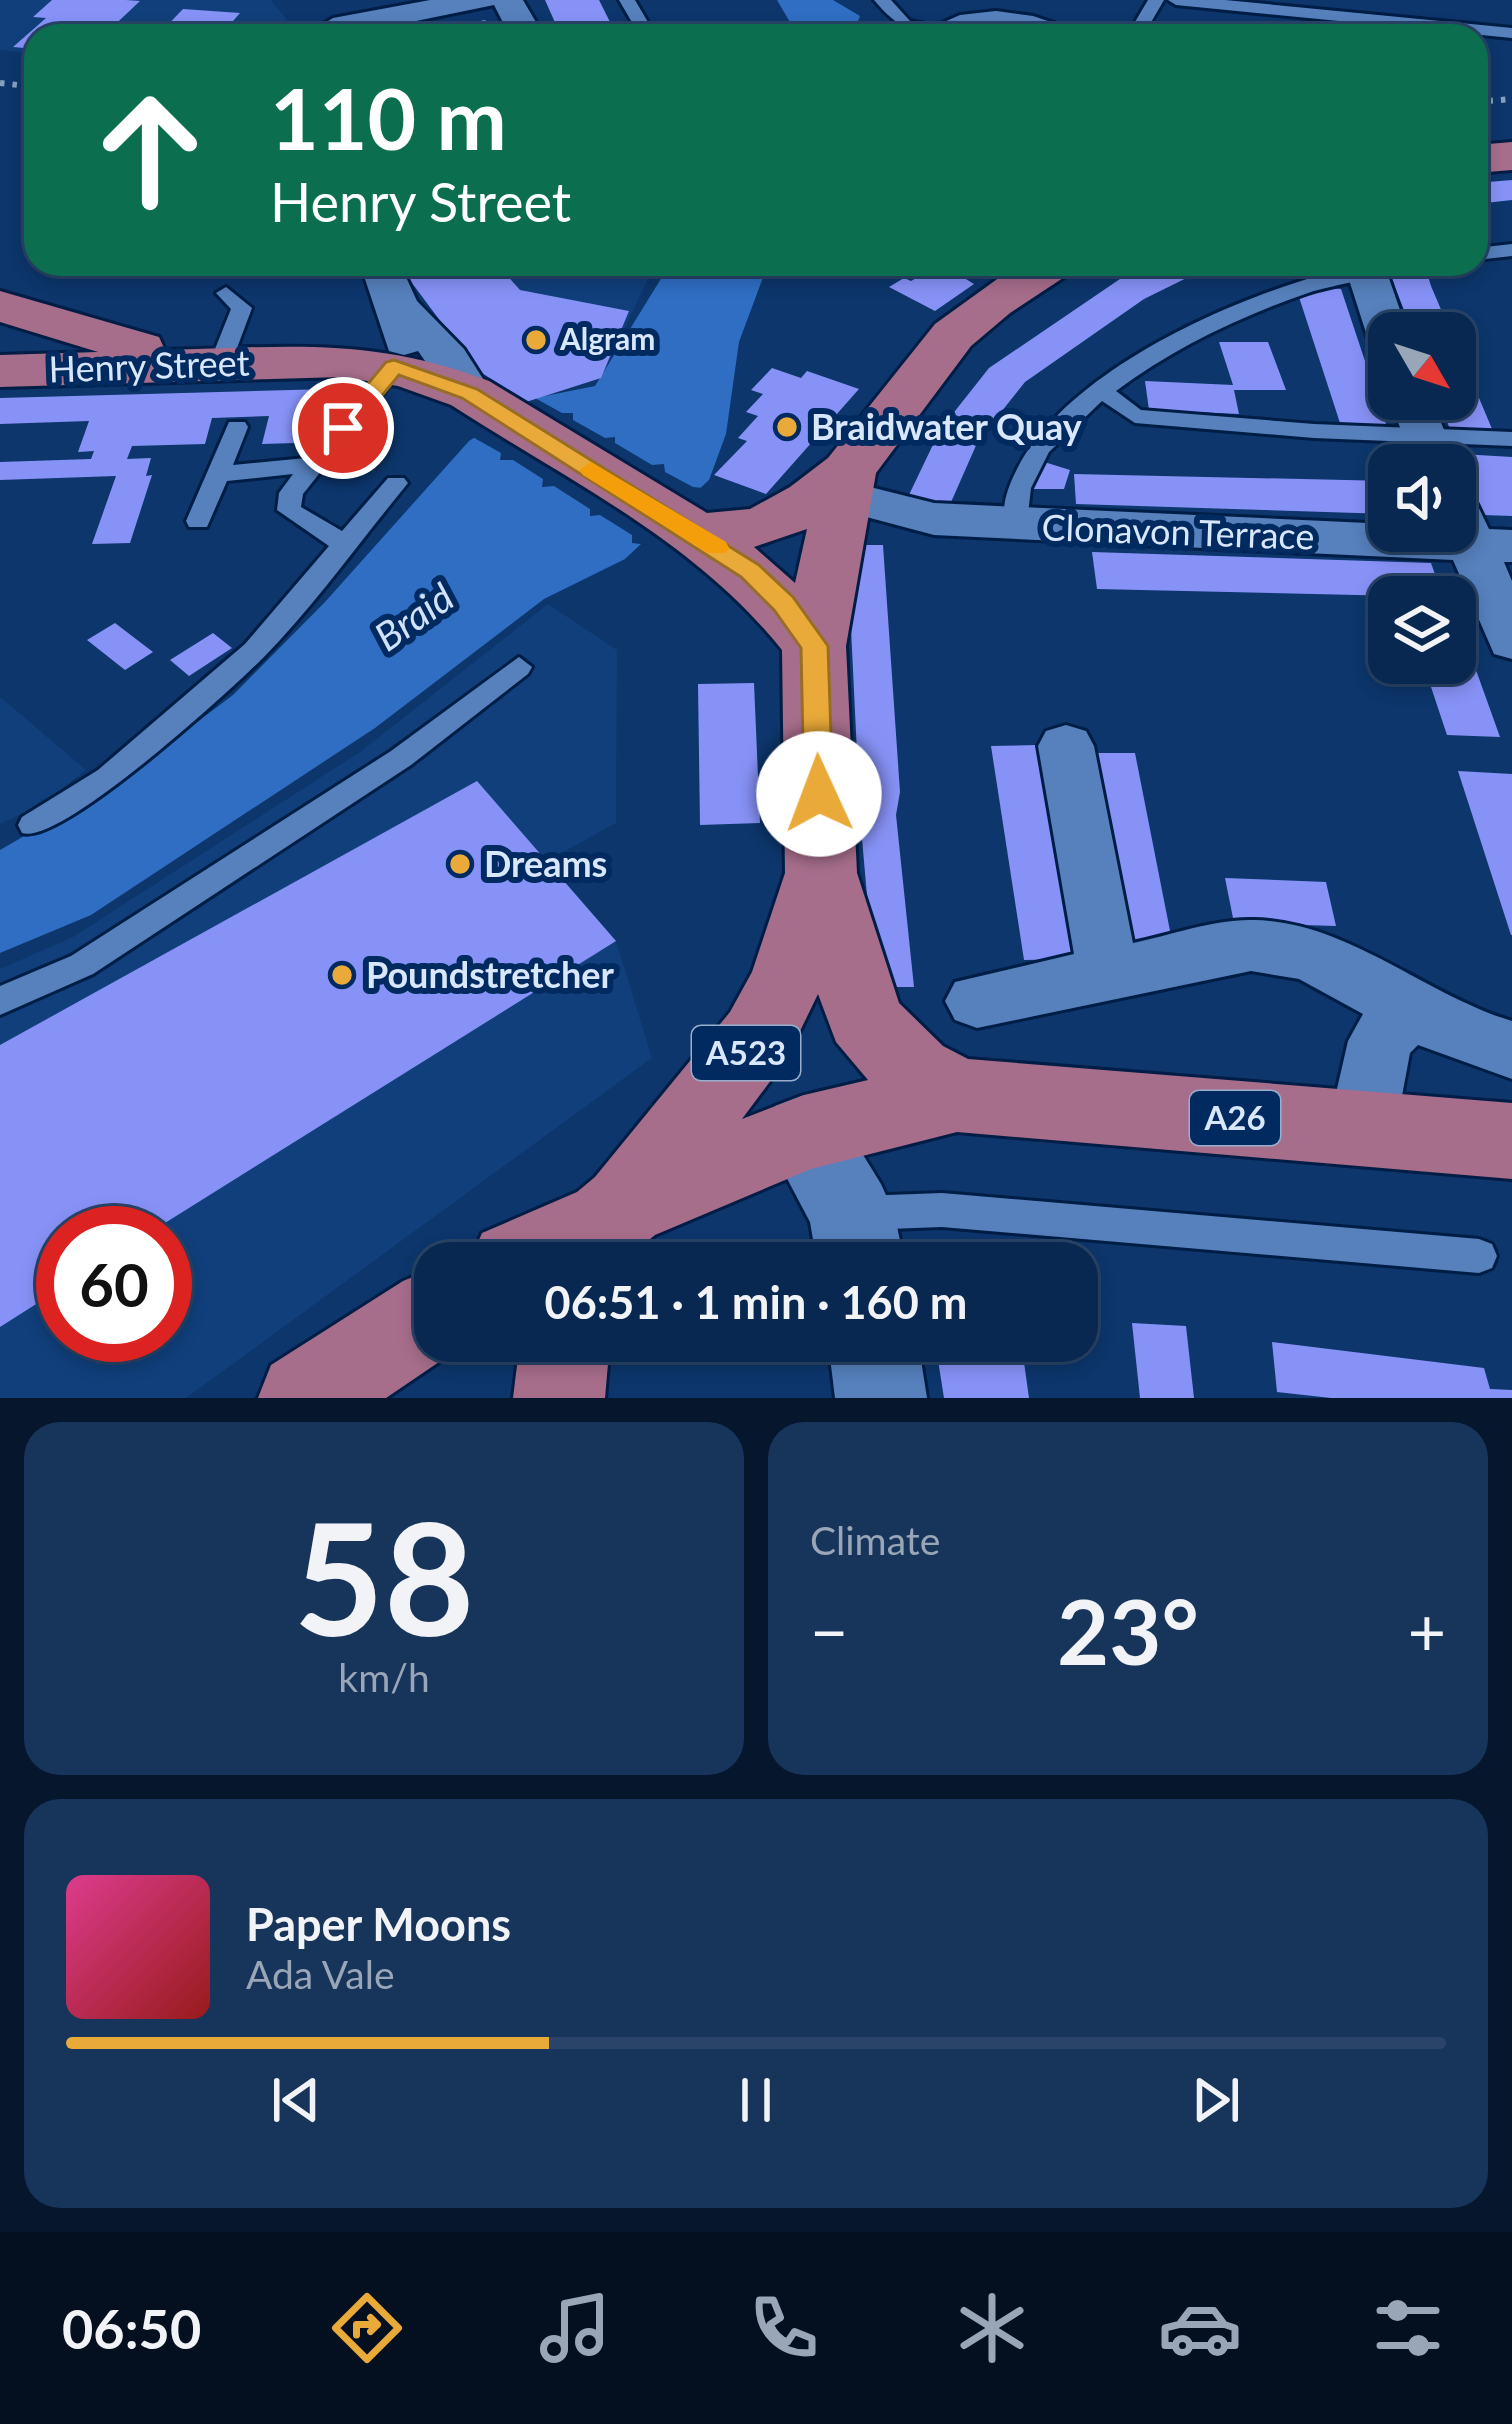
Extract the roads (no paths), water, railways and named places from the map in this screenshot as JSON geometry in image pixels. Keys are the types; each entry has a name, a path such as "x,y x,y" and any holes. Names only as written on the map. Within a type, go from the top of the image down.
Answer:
{"main road":[{"name":"A523","path":"958,1095 915,1071 880,1041 864,1018 821,873 814,646 833,534 847,484 952,335 1033,276"},
{"path":"10,309 102,340 214,364"},
{"path":"10,309 37,341 13,370"},
{"name":"Henry Street","path":"13,370 342,361 394,366 486,404 683,526 750,571 784,604 814,646"},
{"path":"683,526 740,532 778,523 847,484"},
{"name":"A523","path":"606,1230 729,1078 765,1024 788,978 821,873"},
{"name":"A26","path":"572,1242 804,1133 958,1095 1512,1141"},
{"path":"304,1398 414,1326"},
{"path":"559,1398 563,1362"}],"street":[{"path":"310,0 329,24"},
{"path":"372,24 481,0"},
{"path":"385,276 398,306 404,344 394,366"},
{"path":"1377,276 1384,312"},
{"path":"398,306 428,333 486,404"},
{"name":"Clonavon Terrace","path":"847,484 934,519 1017,525 1480,531"},
{"path":"1480,531 1512,641"},
{"path":"1066,746 1109,977"},
{"path":"977,1000 1250,945 1311,955 1452,1031 1512,1050"},
{"path":"1362,1128 1380,1041 1411,1008"},
{"path":"804,1133 856,1238"},
{"path":"876,1362 881,1398"}],"lane":[{"path":"882,0 904,24"},
{"path":"1176,0 1418,24"},
{"path":"1281,11 1285,24"},
{"path":"955,24 997,17 1048,24"},
{"path":"1017,525 1018,487 1075,408 1158,352 1278,295 1339,276"},
{"path":"214,364 242,308 226,293"},
{"path":"344,544 289,510 291,493 394,366"},
{"path":"1101,390 1135,416 1512,439"},
{"path":"198,521 237,427"},
{"path":"217,474 313,465"},
{"path":"32,825 109,778 254,651 396,483"},
{"path":"0,1001 102,952 401,758 519,668"},
{"path":"856,1238 942,1210 1479,1256"}],"water":[{"path":"777,0 833,0 860,16 857,24 791,24"},
{"name":"Braid","path":"663,276 764,276 739,342 726,434 709,480 625,559 544,599 375,728 91,915 0,953 0,850 119,781 233,695 325,602 469,441 535,398 595,386"}],"railway":[{"path":"0,83 24,86"},
{"path":"1488,101 1512,99"}],"place":[{"name":"Algram","path":"536,340"},
{"name":"Braidwater Quay","path":"787,427"},
{"name":"Dreams","path":"460,864"},
{"name":"Poundstretcher","path":"342,975"}]}
